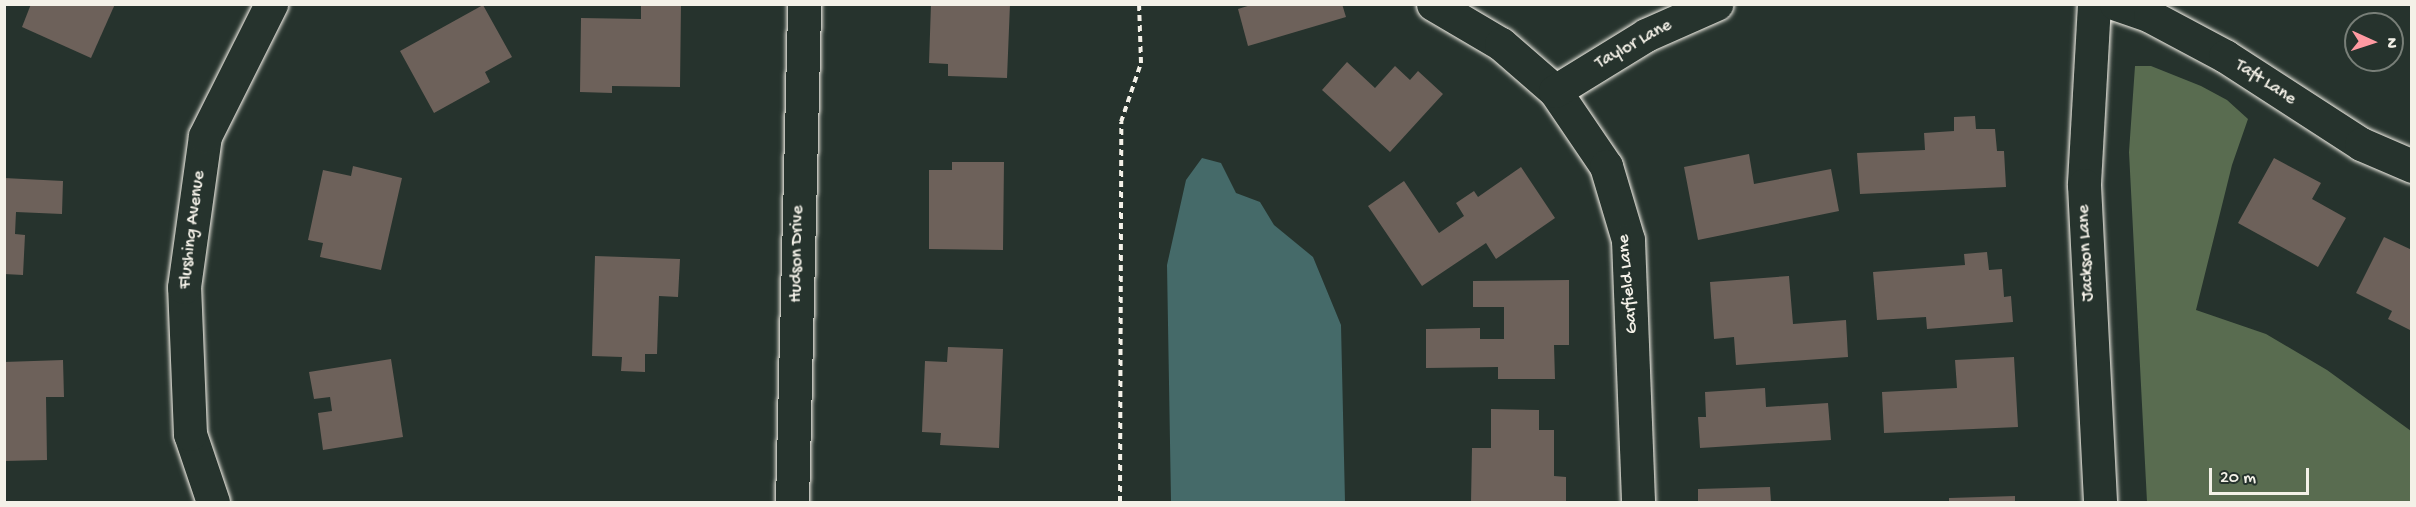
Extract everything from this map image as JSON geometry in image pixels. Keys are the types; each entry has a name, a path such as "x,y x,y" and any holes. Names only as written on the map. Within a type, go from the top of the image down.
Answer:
{"street":[{"name":"Flushing Avenue","path":"213,502 190,434 184,287 205,136 271,4"},
{"name":"Hudson Drive","path":"792,502 804,4"},
{"name":"Garfield Lane","path":"1432,4 1501,44 1555,91 1606,166 1628,240 1638,502"},
{"name":"Taylor Lane","path":"1555,91 1646,35 1716,4"},
{"name":"Jackson Lane","path":"2094,4 2084,186 2100,502"},
{"name":"Taft Lane","path":"2116,4 2150,16 2225,56 2361,144 2412,166"}],"path":[{"path":"1120,502 1121,122 1141,63 1139,4"}],"green space":[{"path":"2135,66 2151,66 2201,86 2227,100 2248,119 2232,165 2196,310 2266,334 2327,370 2411,431 2411,502 2147,502 2129,152"}],"water":[{"path":"1202,158 1221,163 1236,193 1260,202 1274,225 1313,257 1341,325 1345,502 1171,502 1167,265 1186,180"}],"building":[{"path":"31,4 115,4 91,58 22,27"},
{"path":"641,4 681,4 680,87 612,86 612,93 580,92 581,18 641,19"},
{"path":"931,4 1010,4 1007,78 948,76 948,64 929,63"},
{"path":"1254,4 1342,4 1346,17 1248,46 1238,9"},
{"path":"483,5 512,57 485,72 490,82 434,113 400,51"},
{"path":"1347,62 1375,88 1395,66 1410,80 1418,71 1443,94 1390,152 1322,90"},
{"path":"1975,116 1976,129 1995,129 1997,151 2004,151 2006,187 1860,194 1857,153 1925,150 1924,133 1954,131 1954,117"},
{"path":"1749,154 1754,184 1831,169 1839,211 1698,240 1684,167"},
{"path":"2274,158 2321,183 2312,199 2346,218 2318,267 2238,223"},
{"path":"952,162 1004,162 1003,250 929,249 929,170 952,170"},
{"path":"353,166 402,178 381,270 320,257 323,243 308,240 323,170 351,176"},
{"path":"1521,167 1555,218 1496,259 1486,243 1422,286 1368,206 1404,181 1439,233 1464,216 1456,203 1474,191 1478,197"},
{"path":"4,178 63,181 62,214 16,212 15,234 25,235 23,275 4,274"},
{"path":"2384,237 2412,250 2412,331 2388,319 2392,311 2356,293"},
{"path":"1987,252 1989,270 2002,269 2004,297 2011,296 2013,322 1927,329 1926,317 1877,320 1873,272 1965,265 1964,254"},
{"path":"595,256 680,259 678,297 659,296 657,354 645,354 645,372 621,371 622,357 592,356"},
{"path":"1789,276 1793,324 1846,320 1848,357 1736,365 1734,337 1714,339 1710,282"},
{"path":"1569,280 1569,345 1554,345 1555,379 1498,379 1498,367 1426,368 1426,329 1480,328 1480,339 1504,339 1504,307 1473,307 1473,281"},
{"path":"948,347 1003,349 999,448 940,445 941,433 922,432 925,361 947,362"},
{"path":"2014,357 2018,427 1884,433 1882,392 1957,388 1955,360"},
{"path":"391,359 403,437 323,450 318,413 332,411 330,397 314,399 309,372"},
{"path":"63,360 64,397 46,397 47,460 4,461 4,362"},
{"path":"1765,388 1766,407 1828,403 1831,440 1700,448 1698,417 1706,417 1705,392"},
{"path":"1491,409 1539,410 1539,430 1554,430 1554,476 1566,477 1566,502 1471,502 1472,448 1491,448"},
{"path":"1770,487 1771,502 1698,502 1698,489"},
{"path":"2015,496 2015,502 1949,502 1949,498"}]}
